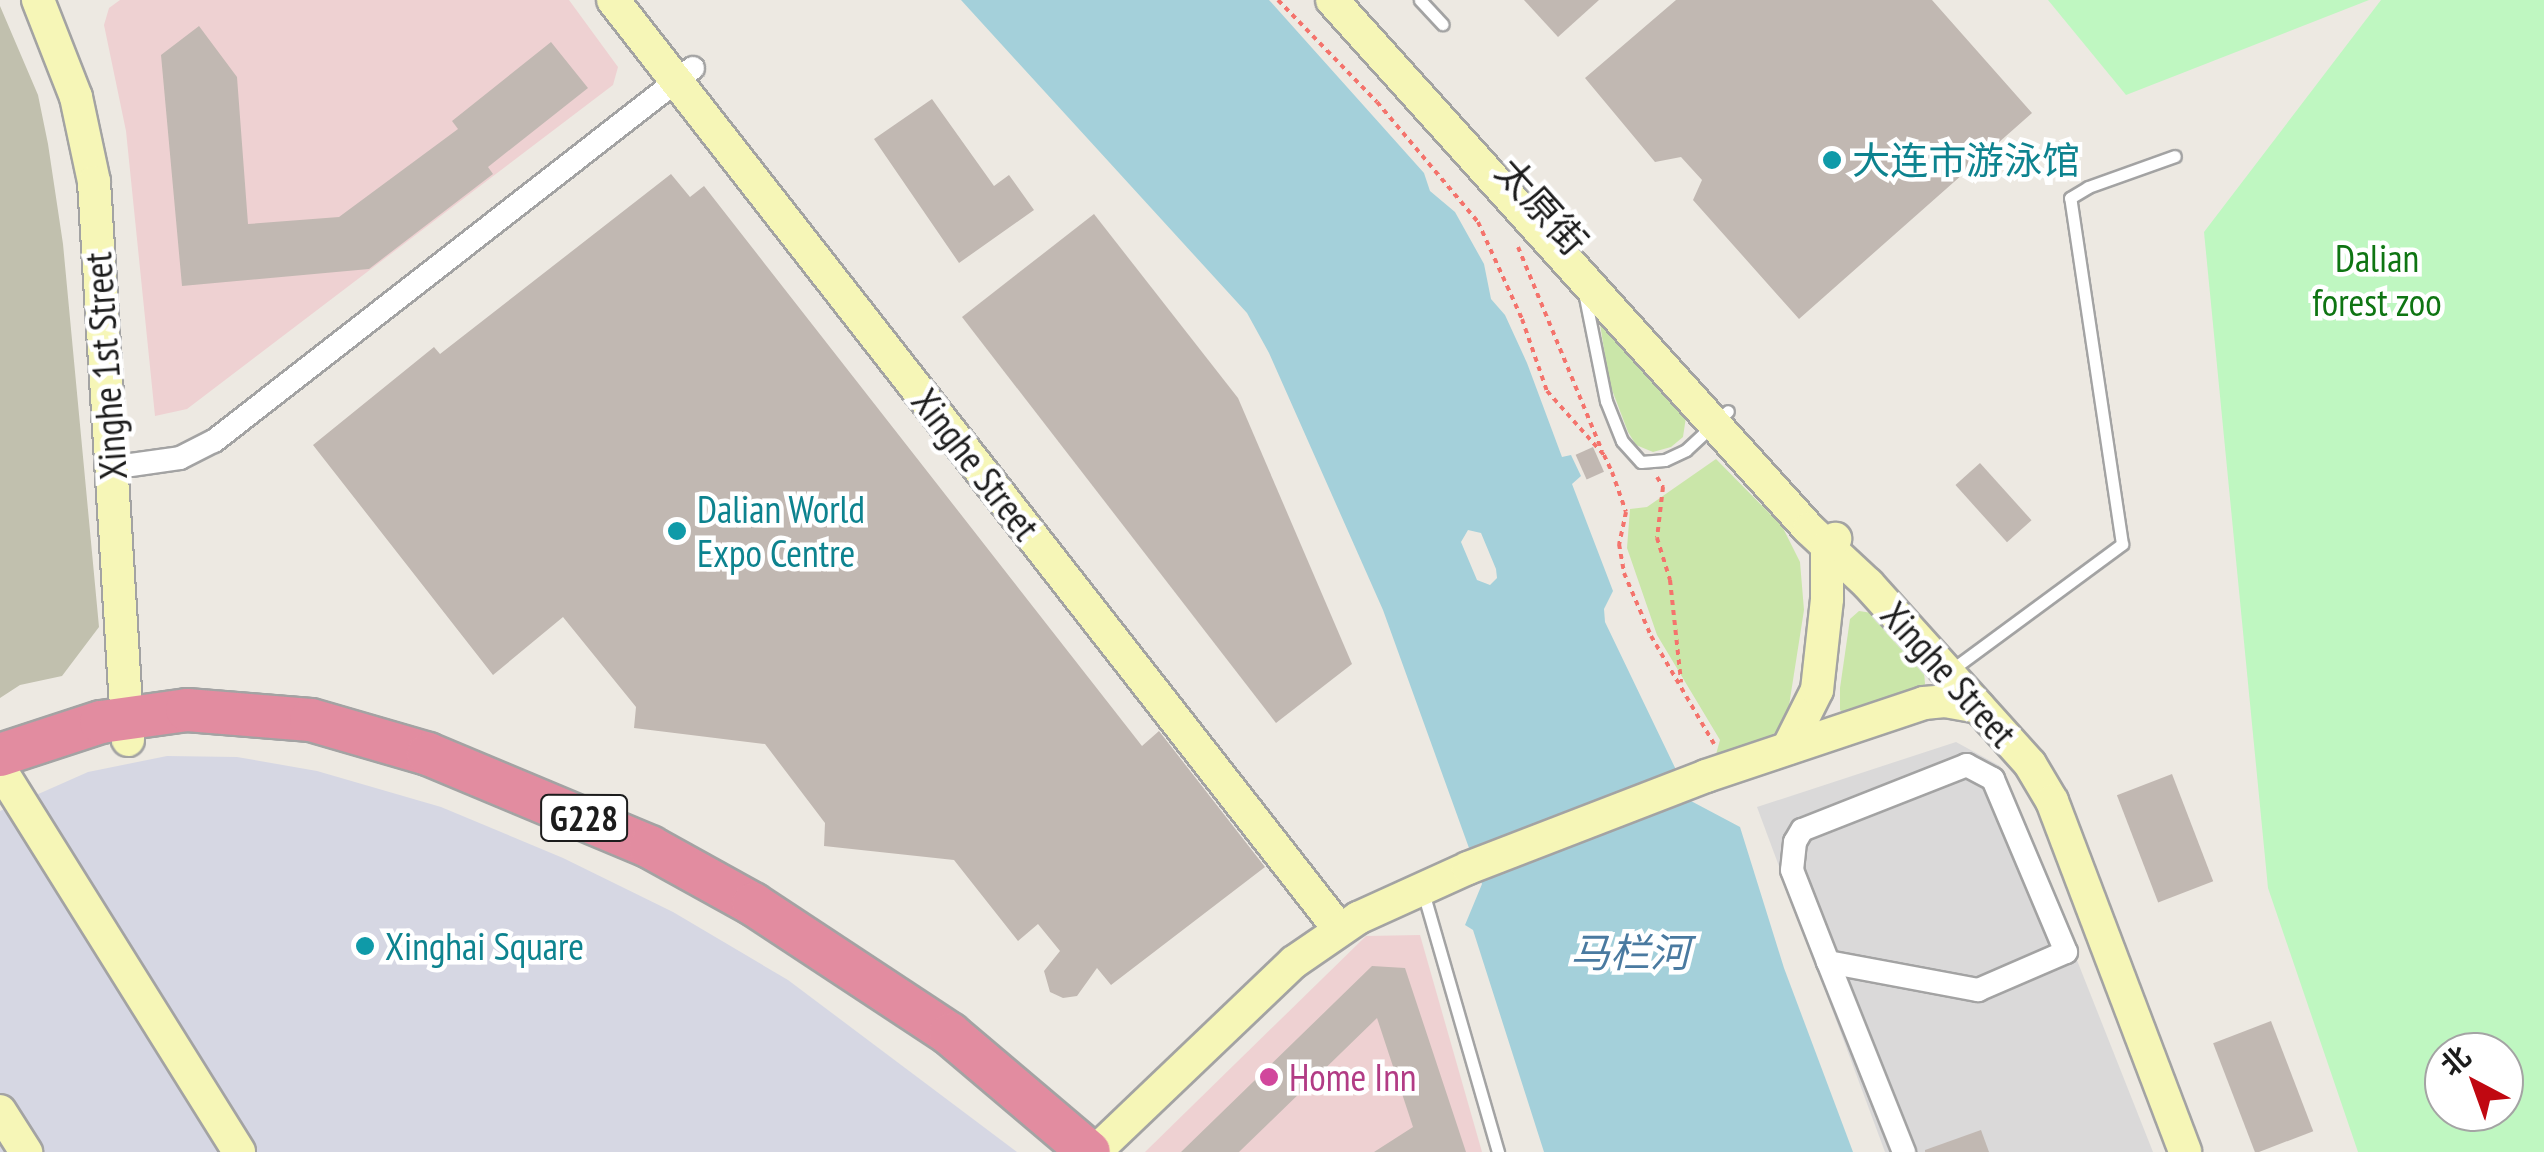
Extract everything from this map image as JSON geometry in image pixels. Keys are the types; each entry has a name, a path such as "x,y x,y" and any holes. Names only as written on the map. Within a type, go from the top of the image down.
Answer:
{"highway":[{"name":"G228","path":"1,770 34,741 138,728 187,710 249,713 370,734 484,775 634,840 753,904 853,966 950,1034 1077,1150"}],"street":[{"name":"Xinghe 1st Street","path":"38,0 76,97 94,182 138,728"},
{"name":"Xinghe 1st Street","path":"60,0 85,55 106,136 131,465 138,728"},
{"name":"Xinghe Street","path":"612,0 685,75 1342,920"},
{"name":"Xinghe Street","path":"640,0 685,75"},
{"name":"太原街","path":"1332,0 1582,278"},
{"name":"太原街","path":"1356,0 1721,418"},
{"path":"131,465 180,458 214,442 685,75"},
{"name":"Xinghe Street","path":"1582,278 1721,418 1952,670 2040,756 2066,797 2200,1152"},
{"path":"1788,748 1804,722 1816,690 1833,541"},
{"name":"Xinghe Street","path":"1952,670 2044,784 2185,1152"},
{"path":"1077,1150 1280,944 1422,888 1708,765 1788,748 1924,704 1945,701 1978,706"},
{"path":"1828,962 1978,990 2066,952 1993,780 1966,765 1802,830 1795,842 1792,870 1828,962 1904,1152"},
{"path":"1,770 239,1152"},
{"path":"0,1111 26,1152"}],"lane":[{"path":"1420,0 1442,24"},
{"path":"1952,670 2122,544 2070,198 2175,156"},
{"path":"1582,278 1606,401 1622,441 1642,462 1686,450 1721,418"},
{"path":"1422,888 1498,1152"}],"path":[{"path":"1278,0 1457,192 1493,254 1547,392 1604,455"},
{"path":"1517,245 1626,512 1620,544 1624,573 1651,636 1715,742 1708,765"},
{"path":"1652,461 1663,487 1657,538 1670,580 1682,687"}],"shaded area":[{"path":"120,0 569,0 618,67 613,85 187,409 155,416 126,131 104,25 109,8"},
{"path":"0,6 38,95 48,144 63,244 99,627 62,676 20,685 0,698"},
{"path":"1956,742 2000,766 2153,1152 1885,1152 1757,807"},
{"name":"Xinghai Square","path":"167,756 237,757 317,771 441,807 563,858 673,912 788,980 1017,1152 0,1152 0,811 88,772"},
{"path":"1420,935 1482,1152 1145,1152 1366,936"}],"green space":[{"path":"2048,0 2369,0 2126,95"},
{"name":"Dalian forest zoo","path":"2381,0 2544,0 2544,1152 2358,1152 2268,888 2204,232"},
{"path":"1599,317 1687,410 1683,437 1671,447 1653,452 1636,445 1628,432 1609,382"},
{"path":"1716,459 1782,526 1800,562 1804,610 1788,712 1777,731 1753,750 1713,765 1720,740 1657,635 1627,548 1630,509 1647,507"},
{"path":"1859,611 1872,613 1924,671 1925,684 1919,696 1850,718 1840,710 1840,688 1850,619"}],"water":[{"name":"马栏河","path":"961,0 1269,0 1424,173 1430,191 1455,212 1484,264 1491,299 1505,315 1527,363 1562,457 1571,455 1581,476 1572,484 1613,591 1604,609 1605,622 1691,801 1740,827 1784,968 1853,1152 1544,1152 1473,930 1465,925 1482,884 1383,610 1269,353 1247,313","holes":["1468,530 1481,533 1496,569 1497,578 1490,585 1477,580 1461,542"]}],"building":[{"path":"1524,0 1599,0 1558,37"},
{"name":"大连市游泳馆","path":"1676,0 1932,0 2032,113 1799,319 1693,200 1702,180 1681,157 1655,162 1585,78"},
{"path":"199,26 237,77 248,224 339,217 458,129 452,121 551,42 588,88 488,167 493,174 369,269 182,286 161,55"},
{"path":"932,99 994,186 1009,175 1034,210 959,263 874,139"},
{"name":"Dalian World Expo Centre","path":"671,174 690,197 704,186 1142,746 1159,731 1265,867 1111,985 1097,968 1077,996 1063,998 1050,992 1044,971 1060,951 1038,924 1018,941 954,860 824,846 825,823 765,744 634,728 636,707 563,617 493,675 313,445 434,347 440,354"},
{"path":"1094,214 1238,398 1352,664 1276,723 962,317"},
{"path":"1593,447 1604,472 1587,479 1576,455"},
{"path":"1980,463 2032,520 2007,542 1955,485"},
{"path":"2172,774 2213,881 2158,903 2117,795"},
{"path":"1372,966 1405,968 1466,1152 1374,1152 1413,1127 1377,1018 1239,1152 1181,1152"},
{"path":"2271,1021 2313,1131 2255,1152 2213,1043"},
{"path":"1981,1130 1989,1152 1925,1152 1925,1150"}],"place":[{"name":"大连市游泳馆","path":"1832,160"},
{"name":"Dalian World Expo Centre","path":"677,531"},
{"name":"Xinghai Square","path":"365,946"},
{"name":"Home Inn","path":"1269,1077"}]}
